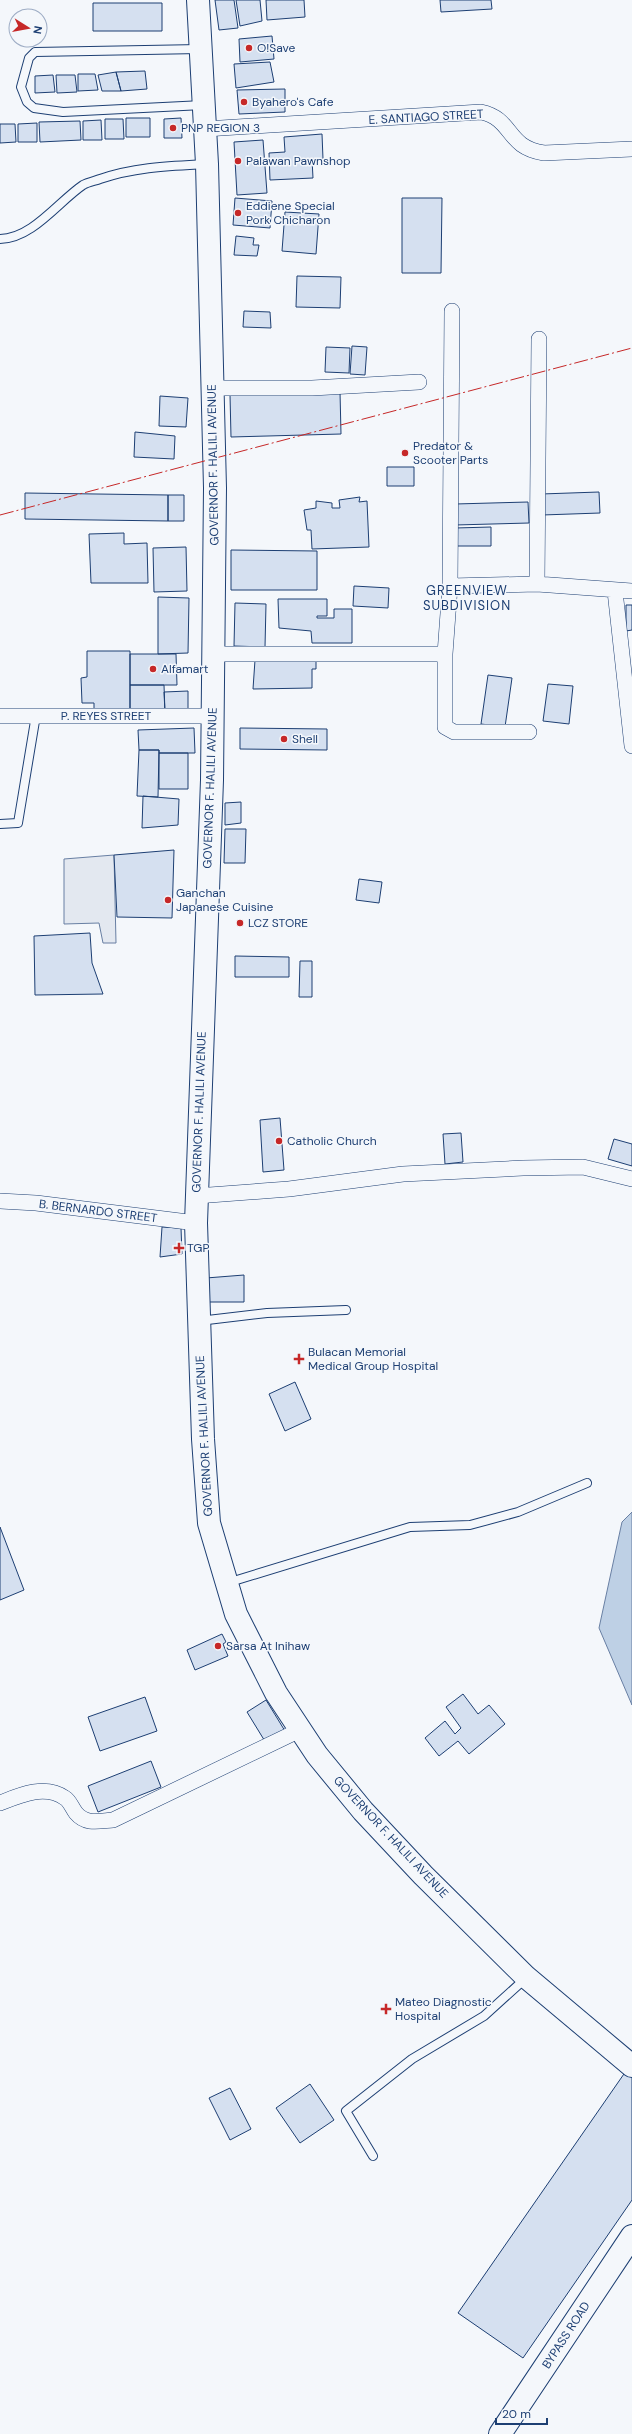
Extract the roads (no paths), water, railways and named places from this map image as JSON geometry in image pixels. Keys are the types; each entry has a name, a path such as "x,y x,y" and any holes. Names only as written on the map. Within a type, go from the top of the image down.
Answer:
{"main road":[{"name":"GOVERNOR F. HALILI AVENUE","path":"198,0 207,164 215,536 212,654 212,780 196,1196 198,1321 209,1523 236,1614 261,1666 317,1755 363,1811 423,1875 526,1977 632,2066"},
{"name":"BYPASS ROAD","path":"500,2434 632,2236"}],"street":[{"name":"E. SANTIAGO STREET","path":"205,129 481,112 491,114 501,120 514,139 531,151 544,153 632,149"},
{"path":"452,311 450,586 445,654 445,727 454,732 529,732"},
{"path":"537,584 539,339"},
{"path":"212,388 312,388 419,382"},
{"path":"450,586 537,584 615,591 632,591"},
{"path":"615,591 632,746"},
{"path":"212,654 445,654"},
{"name":"P. REYES STREET","path":"0,716 212,716"},
{"path":"196,1196 289,1190 403,1174 523,1168 583,1167 632,1179"},
{"name":"B. BERNARDO STREET","path":"0,1201 36,1203 196,1223"},
{"path":"0,1803 19,1795 38,1791 54,1792 66,1799 76,1813 84,1820 93,1822 113,1820 300,1730"}],"lane":[{"path":"200,49 35,52 29,58 21,87 27,102 34,108 64,112 203,105"},
{"path":"0,239 17,234 42,220 84,184 121,172 152,166 207,164"},
{"path":"0,824 18,824 36,715"},
{"path":"198,1321 267,1312 346,1310"},
{"path":"226,1583 410,1527 470,1525 518,1512 587,1483"},
{"path":"373,2156 346,2111 412,2059 484,2016 526,1977"}],"water":[{"path":"632,1512 632,1705 599,1628 622,1522"}],"place":[{"name":"O!Save","path":"249,48"},
{"name":"Byahero's Cafe","path":"244,102"},
{"name":"PNP REGION 3","path":"173,128"},
{"name":"Palawan Pawnshop","path":"238,161"},
{"name":"Eddiene Special Pork Chicharon","path":"238,213"},
{"name":"Predator & Scooter Parts","path":"405,453"},
{"name":"Alfamart","path":"153,669"},
{"name":"Shell","path":"284,739"},
{"name":"Ganchan Japanese Cuisine","path":"168,900"},
{"name":"LCZ STORE","path":"240,923"},
{"name":"Catholic Church","path":"279,1141"},
{"name":"TGP","path":"179,1248"},
{"name":"Bulacan Memorial Medical Group Hospital","path":"299,1359"},
{"name":"Sarsa At Inihaw","path":"218,1646"},
{"name":"Mateo Diagnostic Hospital","path":"386,2009"}],"district":[{"name":"GREENVIEW SUBDIVISION","path":"467,598"}]}
